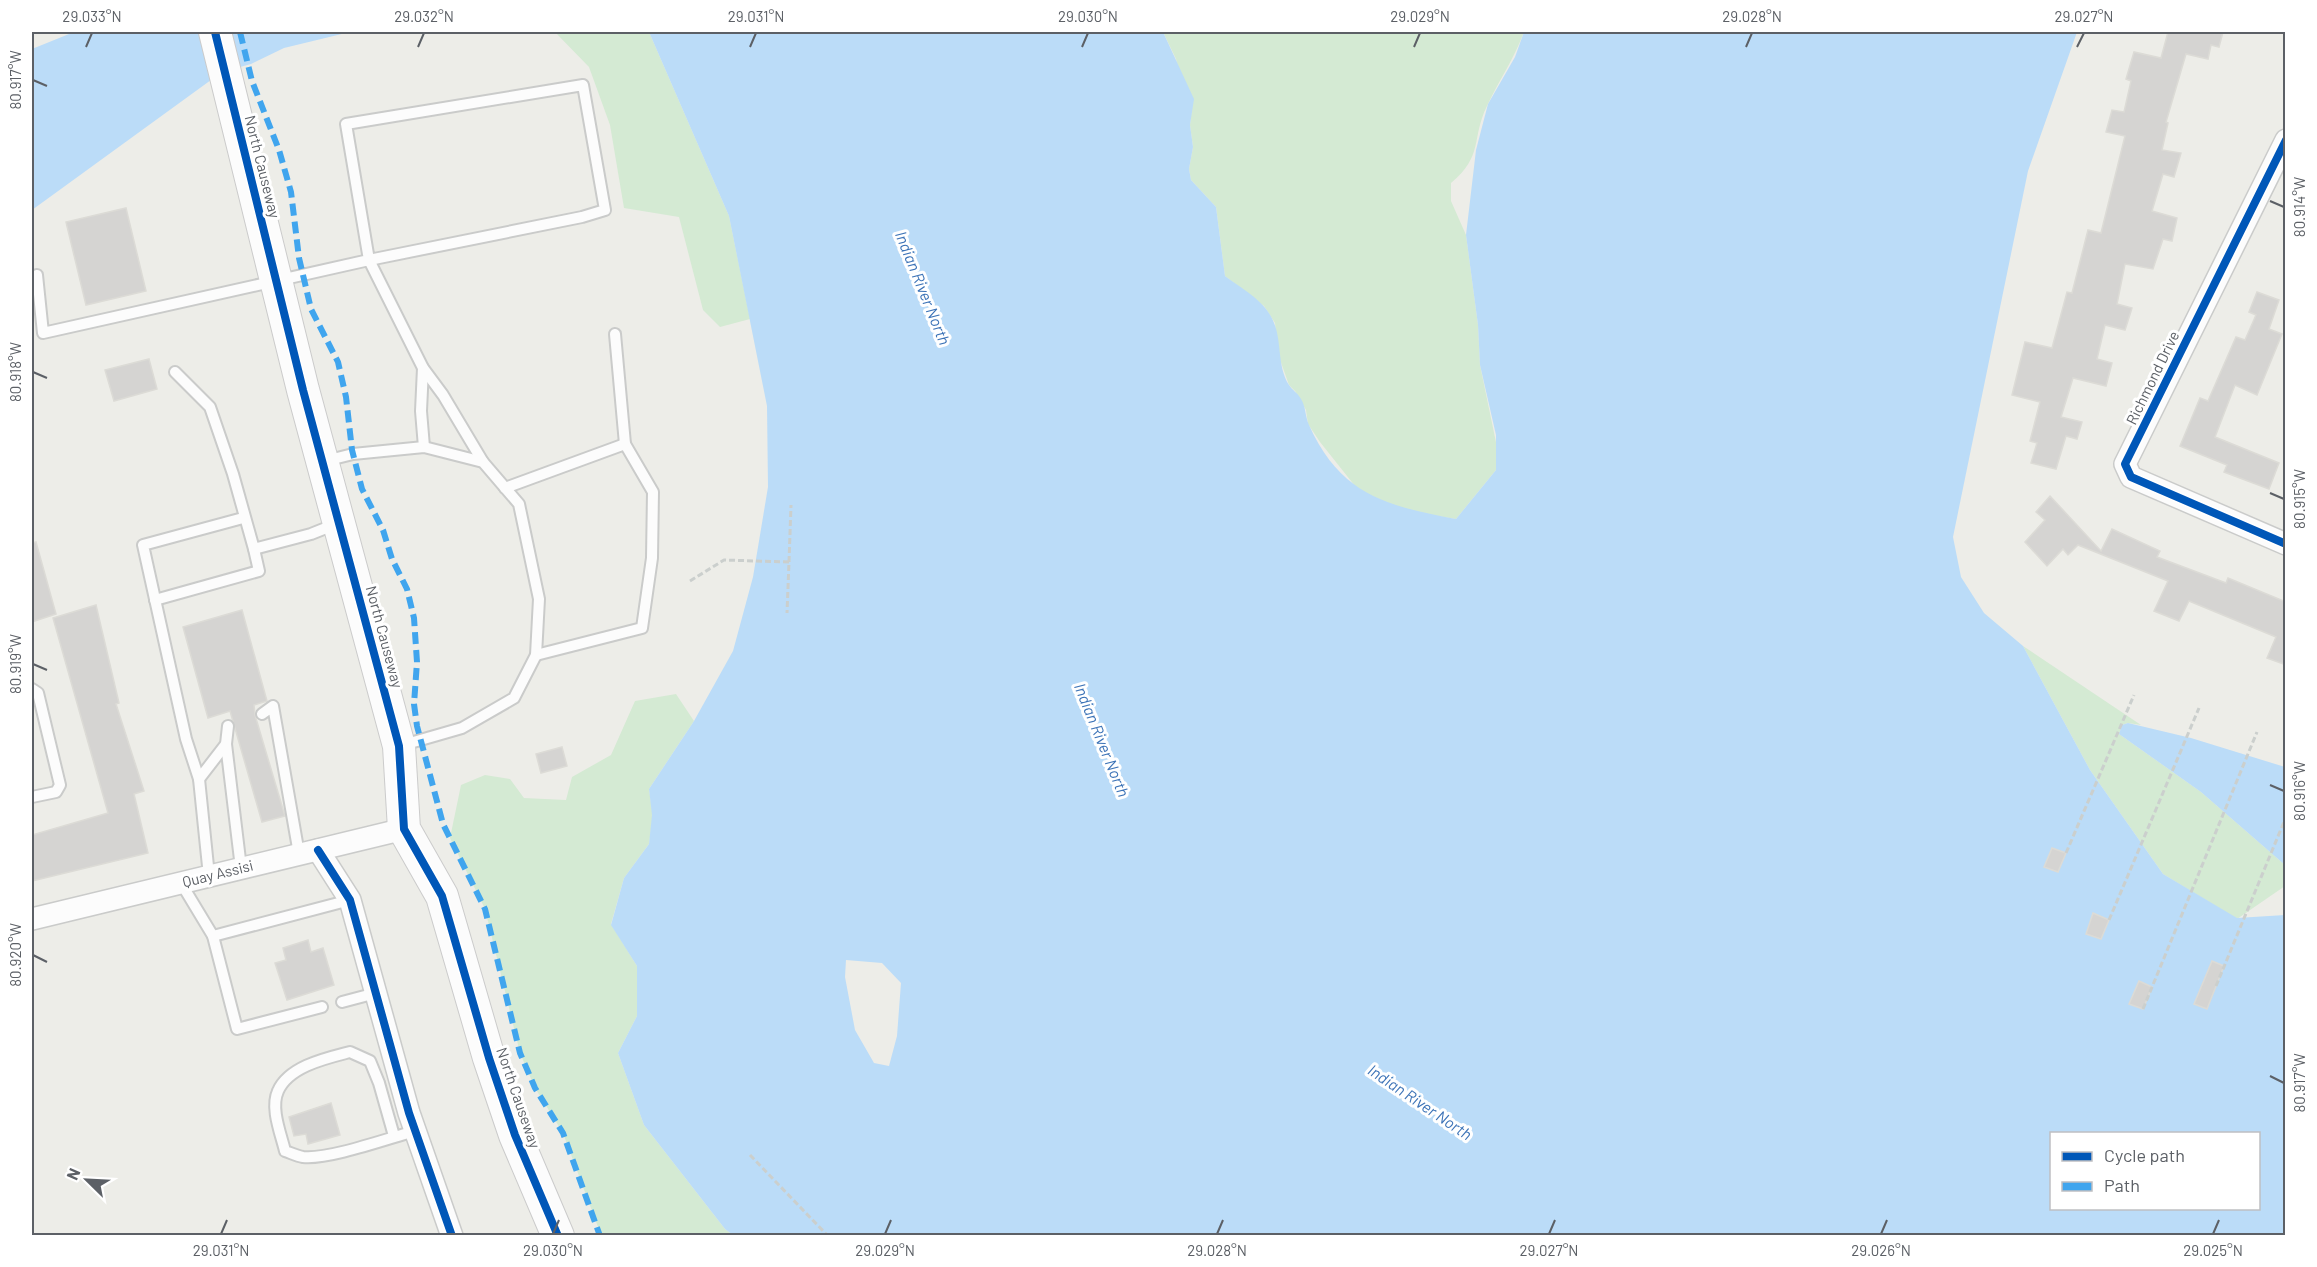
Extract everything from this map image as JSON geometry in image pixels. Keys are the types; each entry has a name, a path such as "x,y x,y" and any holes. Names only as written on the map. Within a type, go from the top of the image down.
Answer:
{"main road":[{"name":"North Causeway","path":"214,32 322,462 399,746 404,829 442,896 515,1135 558,1236"}],"street":[{"name":"Richmond Drive","path":"2286,140 2125,464 2131,477 2286,544"},
{"name":"Quay Assisi","path":"32,919 404,829"},
{"path":"309,852 350,900 415,1131 452,1236"}],"lane":[{"path":"37,275 43,333 369,260 605,210 583,85 346,124 369,260 423,368 443,395 483,462 519,504 539,599 536,655 514,698 462,728 399,746"},
{"path":"536,655 642,628 652,558 653,492 626,444 615,334"},
{"path":"423,368 421,411 424,447"},
{"path":"155,600 259,571 233,474 210,407 175,372"},
{"path":"505,488 626,444"},
{"path":"322,462 352,454 424,447 483,462"},
{"path":"209,876 199,779 186,739 143,545 243,518"},
{"path":"254,549 312,534 339,523"},
{"path":"32,689 38,693 60,785 56,792 32,798"},
{"path":"262,714 273,706 309,852"},
{"path":"228,726 226,744 241,868"},
{"path":"199,779 226,744"},
{"path":"181,883 213,936 237,1029 322,1007"},
{"path":"213,936 350,900"},
{"path":"342,1002 376,993"},
{"path":"394,1136 379,1083 370,1061 350,1052 294,1072 278,1091 276,1114 285,1151 304,1157 327,1154 415,1131"}],"path":[{"path":"787,613 791,505"},
{"path":"690,581 724,560 789,562"},
{"path":"2066,853 2134,695"},
{"path":"2109,920 2199,708"},
{"path":"2143,1009 2257,732"},
{"path":"2216,986 2286,817"},
{"path":"750,1155 828,1236"}],"green space":[{"path":"555,32 649,32 729,216 750,319 720,327 703,310 679,217 624,208 610,125 589,67"},
{"path":"1163,32 1524,32 1482,117 1473,155 1451,183 1451,201 1466,235 1478,325 1480,365 1498,452 1496,470 1456,519 1406,511 1367,495 1355,486 1308,424 1306,410 1289,385 1278,354 1275,323 1264,306 1225,276 1216,207 1191,180 1189,169 1193,147 1190,125 1193,99 1179,74 1176,59"},
{"path":"2023,646 2141,725 2128,723 2122,725 2119,734 2201,792 2285,865 2285,886 2237,919 2163,874 2090,770"},
{"path":"676,694 694,721 649,789 653,817 649,844 624,878 611,924 637,966 637,1016 618,1053 644,1125 725,1229 733,1235 601,1235 563,1133 535,1088 520,1053 485,909 450,838 461,785 485,775 510,779 524,798 566,800 572,777 611,755 635,701"}],"water":[{"path":"74,32 350,32 284,48 251,64 222,72 32,210 32,49"},
{"name":"Indian River North","path":"649,32 1163,32 1194,99 1190,125 1193,147 1189,169 1191,180 1216,207 1225,276 1253,296 1270,315 1278,338 1285,378 1303,402 1309,425 1322,449 1336,468 1352,483 1369,494 1409,509 1456,519 1496,470 1496,435 1480,365 1478,325 1466,235 1476,150 1488,104 1515,57 1524,32 2077,32 2028,171 1953,537 1961,577 1984,613 2023,646 2090,770 2163,874 2237,918 2285,915 2285,1235 733,1235 725,1229 644,1125 618,1053 637,1016 637,966 611,925 624,878 649,844 652,815 649,789 694,721 733,651 753,577 768,487 767,406 729,216","holes":["846,960 882,963 901,983 897,1036 889,1066 874,1063 855,1030 845,977"]},
{"path":"2128,723 2191,738 2285,767 2285,865 2201,792 2119,734 2122,725"}],"building":[{"path":"2168,32 2223,32 2219,47 2211,45 2208,59 2186,54 2166,122 2168,123 2162,150 2181,153 2174,177 2163,174 2152,211 2177,218 2172,241 2163,239 2153,269 2125,264 2117,304 2132,308 2125,330 2105,325 2097,359 2112,363 2106,386 2073,378 2061,417 2082,422 2077,439 2066,436 2056,469 2031,463 2037,443 2030,441 2040,402 2012,395 2025,342 2052,348 2067,292 2072,293 2088,230 2101,233 2125,136 2106,132 2112,110 2124,112 2131,81 2126,79 2134,52 2161,58"},
{"path":"126,208 146,291 86,305 66,222"},
{"path":"2257,292 2279,300 2269,329 2282,334 2257,395 2235,385 2215,437 2279,463 2269,489 2224,472 2227,465 2180,446 2200,398 2208,401 2236,337 2245,340 2256,315 2249,312"},
{"path":"149,359 157,389 114,401 105,370"},
{"path":"2050,496 2101,551 2112,529 2160,551 2157,557 2226,583 2228,578 2286,602 2286,665 2267,658 2276,637 2189,601 2179,621 2154,611 2168,581 2078,545 2068,555 2063,549 2047,566 2025,542 2045,520 2036,512"},
{"path":"36,542 56,614 32,622 32,543"},
{"path":"96,605 119,703 116,704 144,791 134,794 148,853 32,881 32,835 108,813 53,618"},
{"path":"242,610 267,701 254,705 255,715 285,816 262,822 230,711 208,718 183,627"},
{"path":"562,747 567,766 541,773 536,754"},
{"path":"2052,848 2066,853 2058,872 2044,867"},
{"path":"2093,913 2109,920 2101,939 2086,934"},
{"path":"308,940 311,952 323,948 334,985 287,1000 275,963 286,960 283,948"},
{"path":"2212,961 2224,966 2207,1009 2194,1004"},
{"path":"2139,981 2152,987 2143,1009 2129,1004"},
{"path":"331,1103 340,1135 308,1144 306,1134 294,1136 289,1117"}],"marked path":[{"path":"240,32 252,81 279,150 291,192 299,258 311,309 338,362 346,397 352,450 362,489 383,530 392,559 407,589 414,618 417,662 414,704 417,726 443,824 485,909 520,1053 535,1088 563,1133 600,1236"}],"cycle path":[{"path":"215,32 303,390 399,746 404,829 442,896 489,1058 515,1135 558,1236"},
{"path":"2286,140 2125,464 2131,477 2286,544"},
{"path":"318,850 350,900 409,1113 452,1236"}]}
